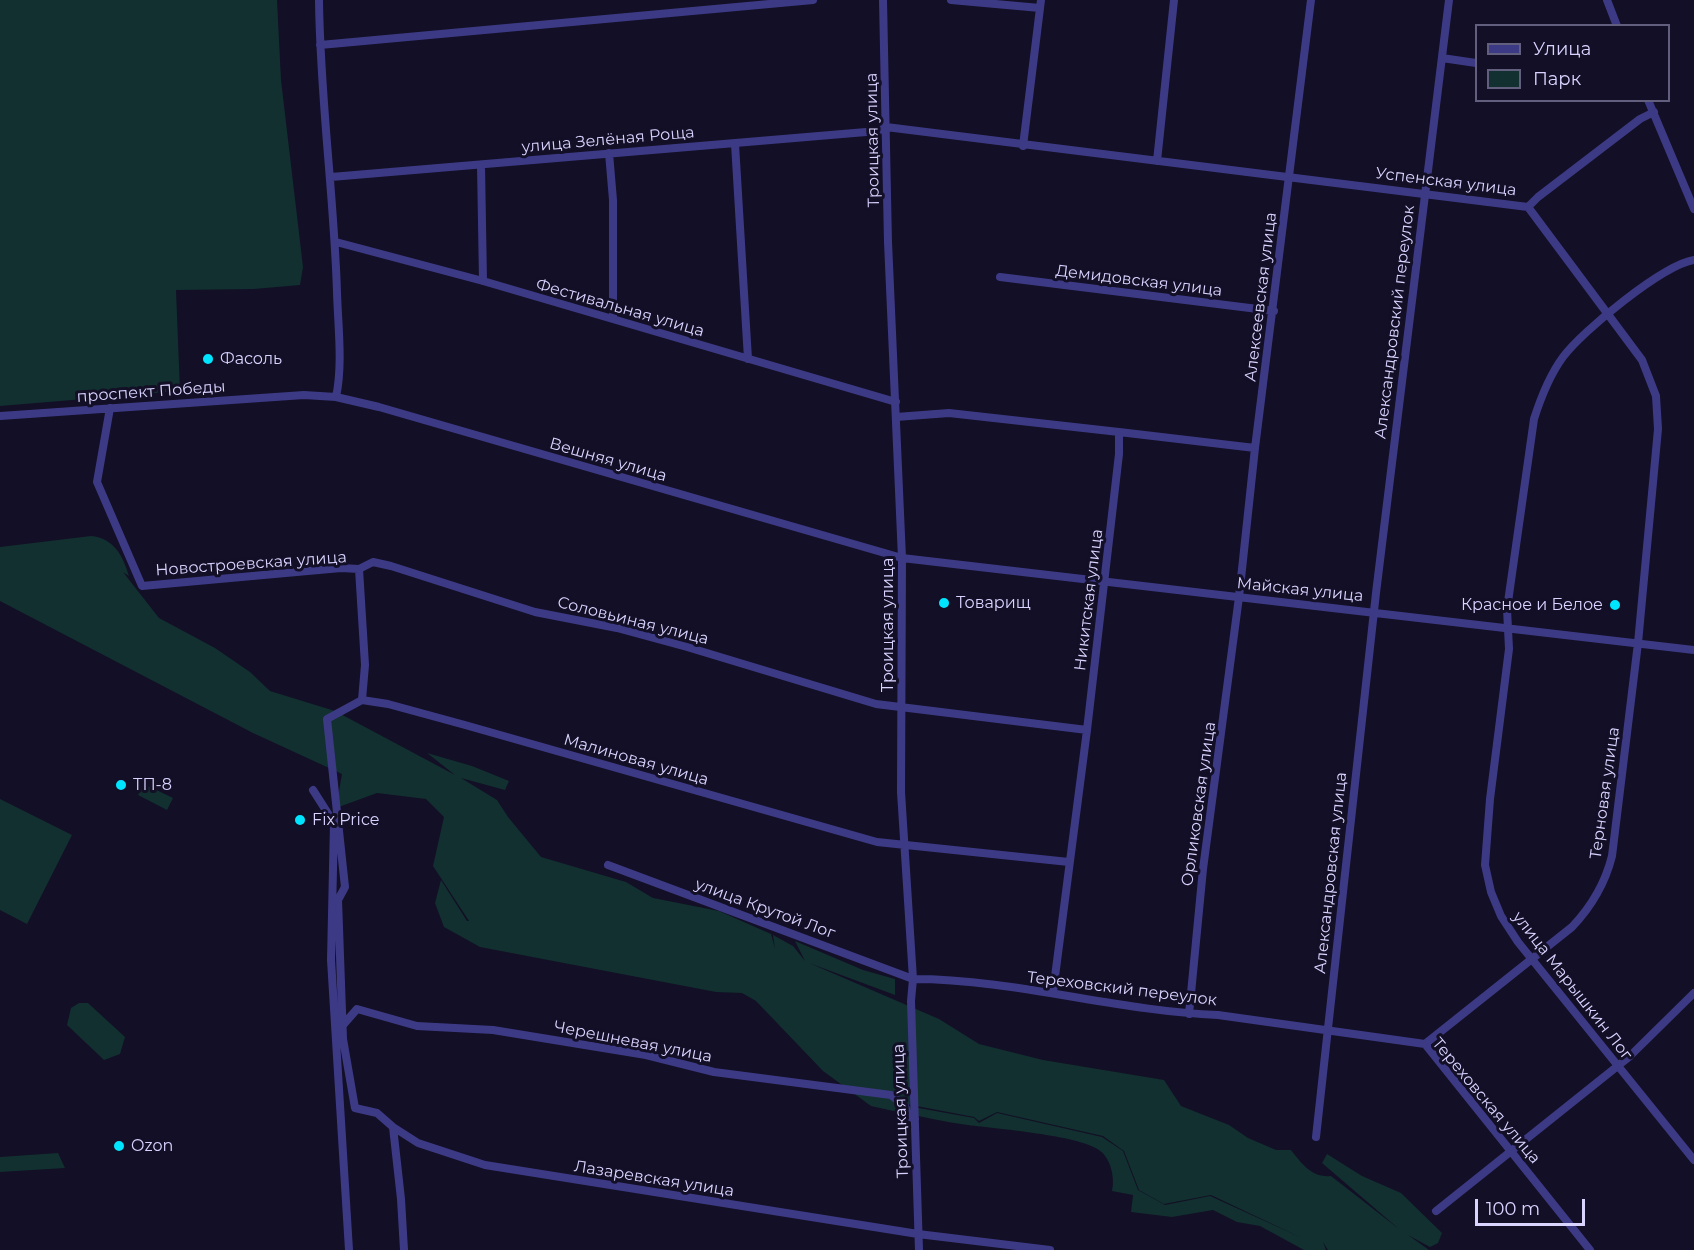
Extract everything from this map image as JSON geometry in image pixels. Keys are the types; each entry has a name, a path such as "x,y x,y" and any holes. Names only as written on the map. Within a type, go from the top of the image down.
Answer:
{"street":[{"path":"319,0 320,45 336,242 339,368 336,398"},
{"path":"320,45 813,0"},
{"name":"Троицкая улица","path":"883,0 888,242 902,558 903,843 913,979 918,1250"},
{"path":"951,0 1041,4 1023,146"},
{"path":"1157,161 1174,0"},
{"name":"Алексеевская улица","path":"1239,597 1255,448 1274,311 1311,0"},
{"name":"Александровский переулок","path":"1374,612 1449,0"},
{"path":"1607,0 1616,24"},
{"path":"1442,58 1475,63"},
{"path":"1649,102 1694,209"},
{"path":"1528,207 1617,136 1654,112"},
{"name":"улица Зелёная Роща","path":"331,177 735,144 878,131 886,127"},
{"name":"Успенская улица","path":"886,127 1023,146 1289,176 1528,207 1642,360 1651,379 1658,413 1651,526 1638,644"},
{"path":"735,144 747,359"},
{"path":"609,153 613,200 613,319"},
{"path":"481,165 483,280"},
{"name":"Фестивальная улица","path":"336,242 483,280 747,359 877,394 896,402"},
{"name":"улица Марышкин Лог","path":"1694,260 1667,271 1576,342 1563,357 1545,388 1537,408 1507,609 1509,649 1490,799 1485,865 1491,892 1501,916 1532,959 1694,1160"},
{"name":"Демидовская улица","path":"1000,277 1274,311"},
{"name":"Вешняя улица","path":"304,395 336,398 379,407 902,558"},
{"name":"проспект Победы","path":"0,416 304,395"},
{"name":"Новостроевская улица","path":"110,408 97,482 142,586 341,568 359,569 365,665 362,700"},
{"path":"896,417 949,413 1255,448"},
{"name":"Никитская улица","path":"1053,992 1105,582 1119,454 1119,432"},
{"name":"Майская улица","path":"902,558 1694,650"},
{"name":"Соловьиная улица","path":"359,569 373,562 391,566 535,612 627,631 782,675 836,694 903,708 1087,730"},
{"name":"Орликовская улица","path":"1189,1014 1203,869 1239,597"},
{"name":"Александровская улица","path":"1316,1137 1374,612"},
{"name":"Терновая улица","path":"1425,1044 1532,959 1587,911 1607,876 1612,856 1638,644"},
{"path":"362,700 327,719 345,887 338,900 345,1058 355,1108 377,1113 393,1127 404,1250"},
{"name":"Малиновая улица","path":"362,700 388,704 515,739 877,842 1069,862"},
{"path":"313,790 334,823 331,960 350,1250"},
{"name":"улица Крутой Лог","path":"608,865 913,979"},
{"name":"Тереховский переулок","path":"913,979 945,979 1053,992 1189,1014 1218,1015 1327,1030"},
{"path":"1436,1211 1617,1066 1665,1024 1694,993"},
{"name":"Черешневая улица","path":"343,1025 357,1009 417,1026 494,1030 646,1055 714,1072 891,1095 905,1106 908,1116 915,1119"},
{"name":"Тереховская улица","path":"1327,1030 1425,1044 1590,1250"},
{"name":"Лазаревская улица","path":"393,1127 418,1143 485,1165 918,1234 1050,1250"}],"green space":[{"path":"0,0 277,0 281,80 303,267 300,285 254,289 176,290 180,391 0,406"},
{"path":"99,537 112,544 124,562 129,576 123,572 159,618 215,648 250,672 270,691 335,711 455,775 427,753 472,766 509,781 505,790 461,778 497,800 541,857 626,882 653,898 719,911 771,934 775,949 773,935 793,946 805,961 795,941 863,970 895,979 895,995 809,963 939,1019 979,1044 1043,1060 1164,1080 1181,1106 1229,1125 1248,1138 1276,1150 1291,1150 1308,1169 1318,1175 1331,1176 1399,1229 1322,1163 1327,1154 1362,1176 1401,1193 1442,1233 1438,1243 1430,1247 1408,1235 1429,1250 1328,1250 1323,1242 1326,1250 1304,1250 1260,1226 1237,1222 1213,1210 1172,1217 1131,1212 1133,1195 1112,1191 1113,1180 1109,1163 1099,1150 1073,1140 917,1116 900,1112 902,1105 974,1118 979,1123 997,1113 1102,1137 1123,1151 1138,1190 1165,1205 1210,1196 1302,1238 1211,1195 1164,1204 1139,1190 1124,1151 1103,1136 997,1112 979,1121 974,1117 901,1103 898,1112 871,1106 823,1071 756,1001 742,993 716,992 480,947 444,927 435,903 441,880 469,921 433,866 444,817 426,799 377,793 336,808 342,774 253,733 0,601 0,547"},
{"path":"144,784 173,798 167,810 138,795"},
{"path":"0,799 72,835 27,924 0,910"},
{"path":"79,1003 88,1003 125,1037 120,1054 104,1060 67,1025 71,1008"},
{"path":"58,1153 65,1168 0,1172 0,1157"}],"place":[{"name":"Фасоль","path":"208,359"},
{"name":"Товарищ","path":"944,603"},
{"name":"Красное и Белое","path":"1615,605"},
{"name":"ТП-8","path":"121,785"},
{"name":"Fix Price","path":"300,820"},
{"name":"Ozon","path":"119,1146"}]}
